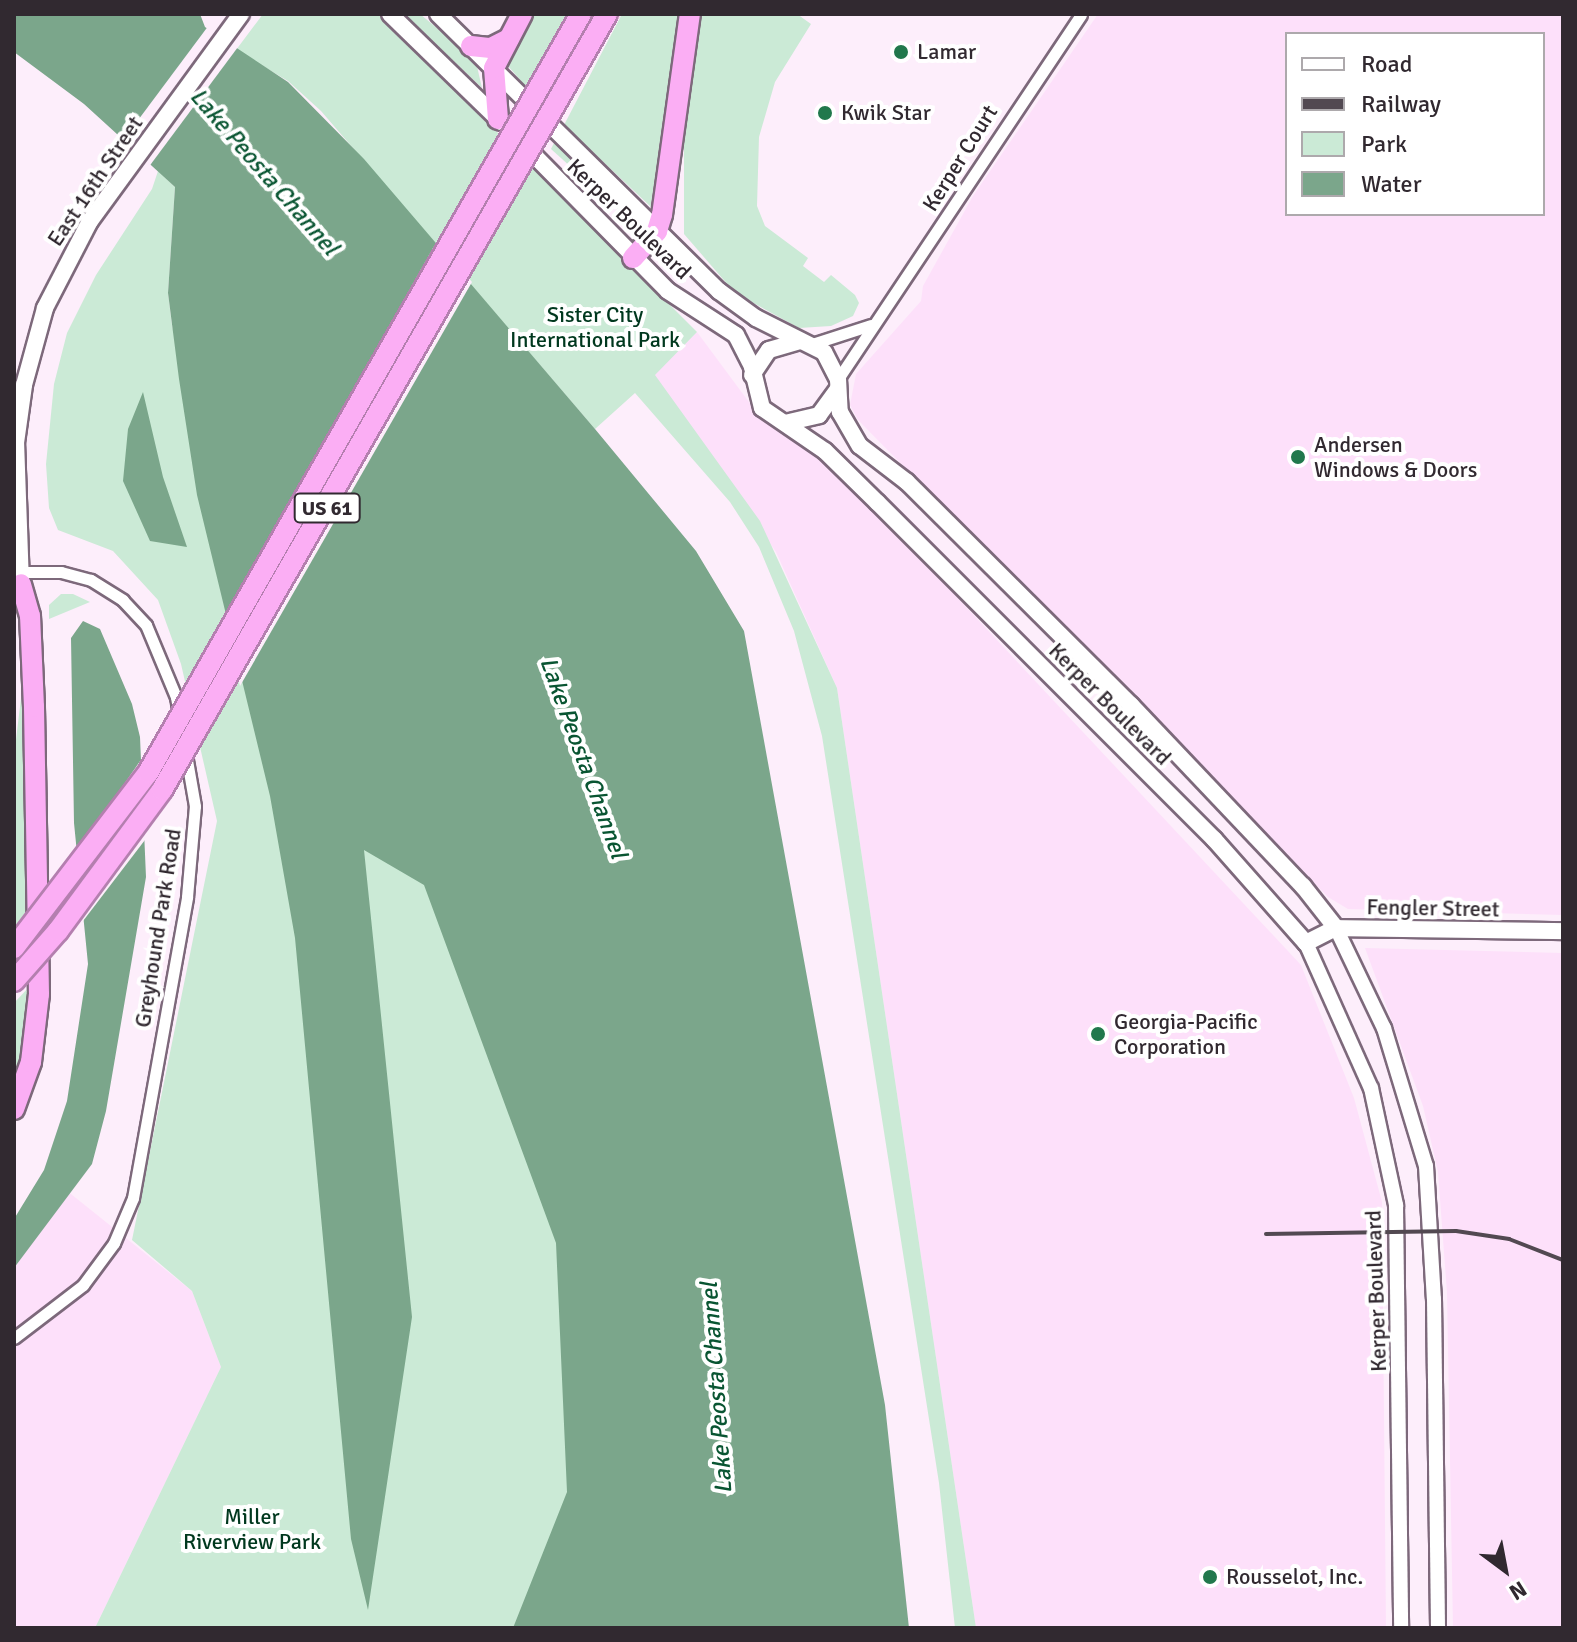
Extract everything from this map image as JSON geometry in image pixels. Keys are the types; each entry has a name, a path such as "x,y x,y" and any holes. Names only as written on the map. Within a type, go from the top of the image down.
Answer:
{"highway":[{"path":"498,119 494,68 522,14"},
{"name":"US 61","path":"14,948 148,773 581,14"},
{"name":"US 61","path":"14,981 58,931 162,790 607,14"},
{"path":"633,258 657,231 690,14"},
{"path":"471,46 491,48 509,39"},
{"path":"14,613 18,576"},
{"path":"14,1109 31,1062 39,994 30,616 18,576"}],"main road":[{"name":"East 16th Street","path":"18,576 16,443 24,385 45,308 67,259 122,176 241,14"},
{"name":"Kerper Boulevard","path":"390,14 668,291 736,335 762,408 825,451 1134,758 1261,889 1306,943"},
{"name":"Kerper Boulevard","path":"438,14 657,231 739,307 807,342 829,358 838,383 840,412 860,446 907,482 1131,705 1303,886 1336,928"},
{"path":"752,375 769,350 807,342"},
{"path":"785,423 819,415 838,383"},
{"name":"Fengler Street","path":"1306,943 1336,928 1563,931"}],"street":[{"name":"Kerper Court","path":"838,383 1081,14"},
{"path":"807,342 853,335 875,323"},
{"name":"Greyhound Park Road","path":"14,1338 83,1285 114,1243 133,1198 187,897 195,806 176,697 146,625 123,600 91,580 61,572 18,576"},
{"name":"Kerper Boulevard","path":"1336,928 1384,1028 1426,1166 1434,1299 1438,1628"},
{"name":"Kerper Boulevard","path":"1306,943 1371,1088 1396,1205 1401,1628"}],"shaded area":[{"path":"1098,14 1563,14 1563,915 1348,909 1328,897 858,420 850,405 856,374 921,301 923,286 973,196"},
{"path":"697,332 763,421 804,444 952,592 1301,965 1354,1098 1382,1202 1386,1628 976,1628 837,688 776,552 654,375"},
{"path":"1365,948 1563,953 1563,1628 1453,1628 1447,1293 1438,1172 1423,1106"},
{"path":"56,1182 192,1291 221,1367 95,1628 14,1628 14,1241"}],"green space":[{"name":"Sister City International Park","path":"263,14 379,14 697,332 655,375 760,521 837,688 976,1628 955,1628 939,1483 822,736 794,631 759,547 730,502 635,393 595,429 321,111 288,81 236,50"},
{"path":"404,14 420,14 466,52 476,62 482,88"},
{"path":"534,14 568,14 528,89 508,66"},
{"path":"622,14 678,14 651,207 564,125"},
{"path":"698,14 797,14 811,24 775,82 759,137 757,206 765,226 808,258 803,266 824,282 831,275 855,295 859,303 853,316 831,326 799,328 735,293 684,234 684,123"},
{"path":"556,139 617,203 625,216 551,149"},
{"name":"Miller Riverview Park","path":"158,171 175,187 168,293 172,325 223,545 362,749 600,1235 556,1628 95,1628 221,1367 192,1291 132,1240 217,821 181,664 158,600 113,551 58,530 49,508 46,464 54,384 67,333 96,275 152,189"},
{"path":"61,594 73,594 90,602 49,619 49,605"},
{"path":"22,690 32,909 14,929 14,756"},
{"path":"31,985 24,1045 14,1085 14,1003"}],"water":[{"name":"Lake Peosta Channel","path":"14,14 200,14 205,27 288,82 364,159 595,429 696,551 744,631 885,1405 909,1628 513,1628 567,1492 556,1243 424,885 364,850 412,1317 368,1610 351,1539 295,938 270,796 197,495 179,379 168,293 175,187 84,104 14,52"},
{"path":"143,392 163,477 187,547 150,541 123,481 128,429"},
{"path":"83,621 100,629 132,704 140,737 146,877 106,1111 92,1164 14,1268 14,1219 44,1170 67,1101 88,964 74,823 71,638"}],"pier":[{"path":"209,25 238,47 148,168 121,143"},
{"path":"437,241 472,282 240,686 223,619"},
{"path":"145,754 148,836 80,925 74,856"}],"railway":[{"path":"1266,1234 1456,1231 1509,1239 1563,1260"}],"place":[{"name":"Lamar","path":"901,52"},
{"name":"Kwik Star","path":"825,113"},
{"name":"Andersen Windows & Doors","path":"1298,457"},
{"name":"Georgia-Pacific Corporation","path":"1098,1034"},
{"name":"Rousselot, Inc.","path":"1210,1577"}]}
